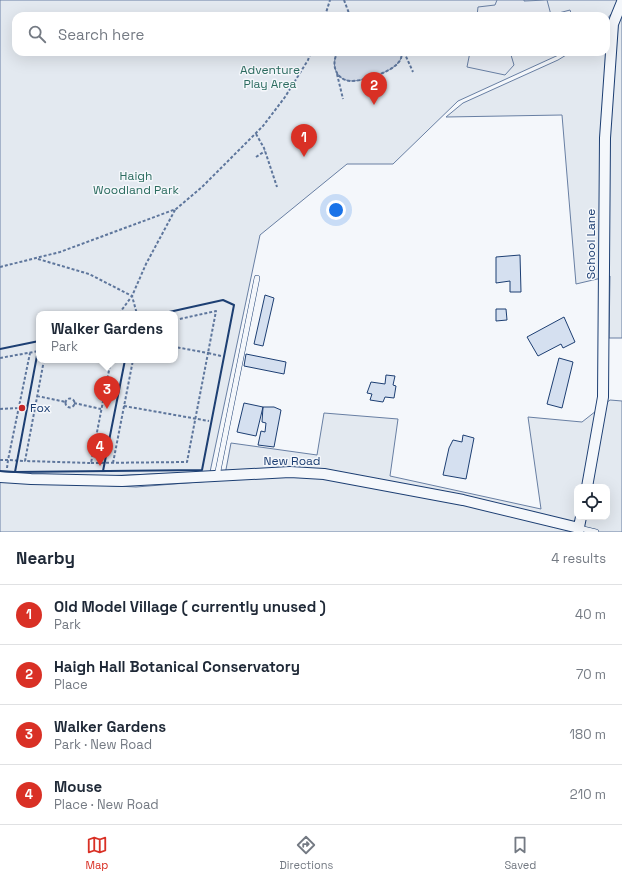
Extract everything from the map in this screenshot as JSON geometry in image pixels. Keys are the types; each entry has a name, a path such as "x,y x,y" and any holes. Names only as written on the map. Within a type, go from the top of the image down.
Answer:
{"street":[{"name":"School Lane","path":"587,484 603,397 605,138 613,24 622,2"},
{"name":"New Road","path":"3,474 31,479 122,481 290,472 324,474 463,500 578,530"},
{"path":"578,530 580,520"}],"lane":[{"path":"217,476 257,278"},
{"path":"578,530 596,532"}],"path":[{"path":"326,12 330,0"},
{"path":"344,0 348,12"},
{"path":"0,267 60,252 176,208 202,187 256,134 285,97 305,66 309,56"},
{"path":"336,56 334,62 344,99"},
{"path":"336,72 344,79 350,81 364,79 396,65 402,56"},
{"path":"405,56 413,72"},
{"path":"376,75 378,83"},
{"path":"256,134 265,151 277,187"},
{"path":"256,157 265,151"},
{"path":"121,311 132,296 146,264 176,208"},
{"path":"37,258 89,274 132,296 136,311"},
{"path":"0,460 91,463 187,462 216,311 178,319"},
{"path":"178,348 221,356"},
{"path":"0,358 36,352"},
{"path":"3,474 8,460 30,353"},
{"path":"25,461 43,363"},
{"path":"91,463 110,363"},
{"path":"113,463 132,363"},
{"path":"37,396 66,402"},
{"path":"66,402 67,399 70,398 74,403 101,409"},
{"path":"66,402 66,405 69,407 74,403"},
{"path":"124,406 209,421"},
{"path":"0,409 18,408"}],"green space":[{"name":"Haigh Woodland Park","path":"0,0 619,0 610,15 610,12 12,12 12,56 556,56 458,101 393,164 347,164 260,235 210,472 102,476 0,474"},
{"path":"622,10 622,338 609,338 610,276 576,284 562,115 446,117 463,103 564,56 610,56 610,23"},
{"path":"610,400 622,401 622,532 0,532 0,480 136,487 224,480 231,443 317,455 324,413 398,419 390,476 541,509 528,417 582,422"}],"shaded area":[{"path":"497,0 547,0 550,12 477,12 478,7 495,5"},
{"path":"401,56 399,62 390,70 370,78 357,81 346,80 338,75 335,66 336,57"},
{"path":"469,56 511,56 514,65 505,75 467,67"}],"building":[{"path":"520,255 521,292 510,292 510,281 496,283 496,257"},
{"path":"265,295 274,298 263,346 254,344"},
{"path":"496,309 506,309 507,320 496,321"},
{"path":"564,317 575,342 563,348 561,344 538,356 527,337"},
{"path":"246,354 286,362 284,374 244,366"},
{"path":"559,358 573,362 562,408 547,404"},
{"path":"386,375 395,376 393,385 396,386 394,398 385,397 383,402 370,400 372,394 367,393 371,382 385,384"},
{"path":"244,403 263,407 256,436 237,432"},
{"path":"263,407 274,407 281,410 274,447 258,445 261,431 265,432 266,423 262,422"},
{"path":"463,435 474,438 466,479 443,475 449,448 453,440 462,442"}],"wall":[{"path":"36,361 15,472 202,470 234,305 223,300 174,311"},
{"path":"0,349 36,342"},
{"path":"103,471 124,363"},
{"path":"0,471 15,472"}],"place":[{"name":"Haigh Hall Botanical Conservatory","path":"374,105"},
{"name":"Old Model Village ( currently unused )","path":"304,157"},
{"name":"Fox","path":"22,408"},
{"name":"Walker Gardens","path":"107,409"},
{"name":"Mouse","path":"100,466"}],"park label":[{"name":"Adventure Play Area","path":"270,77"}]}
